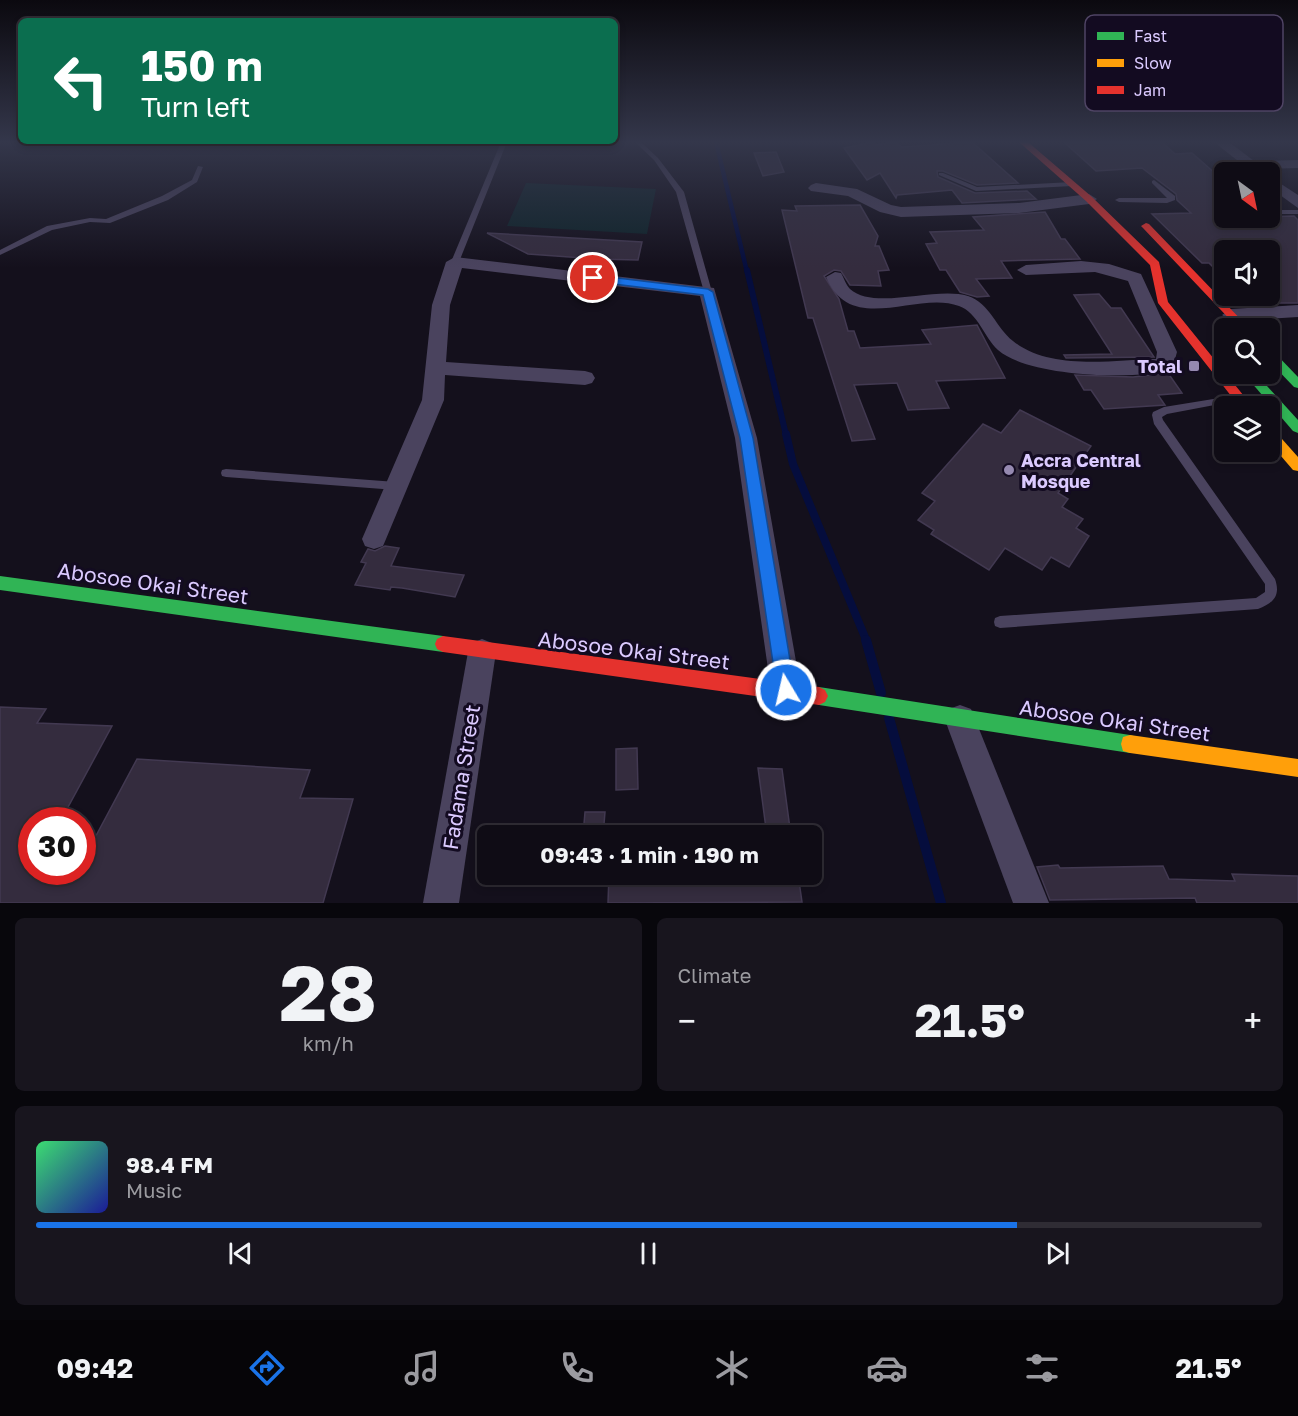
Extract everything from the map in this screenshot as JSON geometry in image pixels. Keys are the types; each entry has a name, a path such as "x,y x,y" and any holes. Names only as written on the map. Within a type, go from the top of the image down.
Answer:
{"main road":[{"path":"1072,184 1152,261 1173,286"},
{"path":"1115,197 1195,277 1231,318"},
{"path":"1152,261 1163,303 1237,396"},
{"path":"1195,277 1203,297 1229,318"},
{"path":"1280,365 1298,384"},
{"path":"1280,378 1298,397"},
{"path":"1259,384 1298,428"},
{"path":"1280,446 1298,466"},
{"name":"Abosoe Okai Street","path":"0,583 482,652 786,690 1298,768"}],"street":[{"path":"816,188 852,192 886,209 901,212 1019,208 1089,199"},
{"path":"1280,189 1298,203"},
{"path":"1125,272 1152,261"},
{"path":"374,539 433,400 441,305 455,262 708,292 746,438 786,690"},
{"path":"835,277 843,292 859,300 884,302 947,297 964,300 1006,346 1030,361 1062,365 1165,365 1167,352 1135,278 1125,272 1092,266 1026,270"},
{"path":"1265,318 1298,311"},
{"path":"436,368 585,378"},
{"name":"Fadama Street","path":"441,903 482,652"},
{"path":"954,717 1031,903"}],"lane":[{"path":"0,253 50,228 90,220 107,221 165,198 189,184"},
{"path":"455,262 487,184"},
{"path":"674,184 680,192 708,292"},
{"path":"965,184 976,189 1069,184"},
{"path":"1115,197 1167,201 1172,198 1156,184"},
{"path":"1280,212 1298,212"},
{"path":"1000,622 1258,603 1271,596 1271,583 1158,422 1157,415 1164,411 1214,405"},
{"path":"226,473 396,486"}],"shaded area":[{"path":"525,184 656,189 647,234 507,226"}],"building":[{"path":"887,184 955,184 975,193 1027,191 1036,199 962,203 952,190 897,195 896,198"},
{"path":"1163,184 1214,184 1214,228 1280,228 1280,216 1294,216 1298,220 1298,303 1280,303 1280,240 1214,240 1214,268 1209,263 1202,263 1152,214 1191,213 1177,200 1176,194"},
{"path":"860,205 878,236 875,246 879,246 889,270 878,271 881,286 850,285 841,271 834,270 824,276 839,299 848,331 854,331 860,348 931,344 922,330 977,325 1005,378 936,381 949,408 908,410 897,383 854,385 875,439 852,441 813,318 808,318 782,210 797,211 795,206"},
{"path":"1045,212 1061,239 1065,239 1080,259 1001,261 1012,278 976,279 989,296 977,297 960,292 946,270 940,270 926,244 937,243 930,232 984,230 973,217"},
{"path":"487,233 642,242 638,260 597,259 528,254"},
{"path":"1099,294 1111,308 1121,308 1154,357 1066,358 1064,355 1112,354 1074,295"},
{"path":"1168,373 1182,393 1158,395 1165,405 1104,409 1091,390 1084,390 1075,375 1133,377"},
{"name":"Accra Central Mosque","path":"1020,410 1091,446 1058,493 1068,499 1062,507 1083,519 1076,528 1089,536 1069,567 1051,557 1042,570 1005,548 989,570 931,534 934,530 918,520 935,501 922,493 983,424 1001,433"},
{"path":"385,546 399,548 391,566 464,575 455,597 402,588 391,587 390,590 355,585 366,563 361,562 368,549 375,551"},
{"path":"0,707 46,709 37,723 112,726 68,807 18,807 18,885 96,885 96,836 137,759 310,770 300,798 353,799 323,903 0,903"},
{"path":"637,748 638,789 616,790 616,749"},
{"path":"758,768 782,769 790,825 766,825"},
{"path":"585,812 605,812 604,825 584,825"},
{"path":"1058,865 1060,868 1163,866 1169,879 1235,881 1232,874 1298,876 1298,903 1197,903 1195,898 1050,900 1037,867"},
{"path":"609,885 800,885 802,902 608,903"}],"waterway":[{"path":"726,184 747,272"},
{"path":"747,270 786,435"},
{"path":"786,434 793,464 867,642"},
{"path":"866,640 881,693"},
{"path":"889,718 941,903"}],"traffic: fast":[{"path":"1280,365 1298,384"},
{"path":"1259,384 1298,428"},
{"path":"0,583 443,644"},
{"path":"819,696 1130,744"}],"traffic: slow":[{"path":"1280,446 1298,466"},
{"path":"1130,744 1298,768"}],"traffic: jam":[{"path":"1072,184 1155,264 1163,303 1238,396"},
{"path":"1146,226 1234,318"},
{"path":"443,644 819,696"}],"place":[{"name":"Total","path":"1194,366"},
{"name":"Accra Central Mosque","path":"1009,470"}],"route":[{"path":"593,278 708,292 746,438 786,690"}]}
